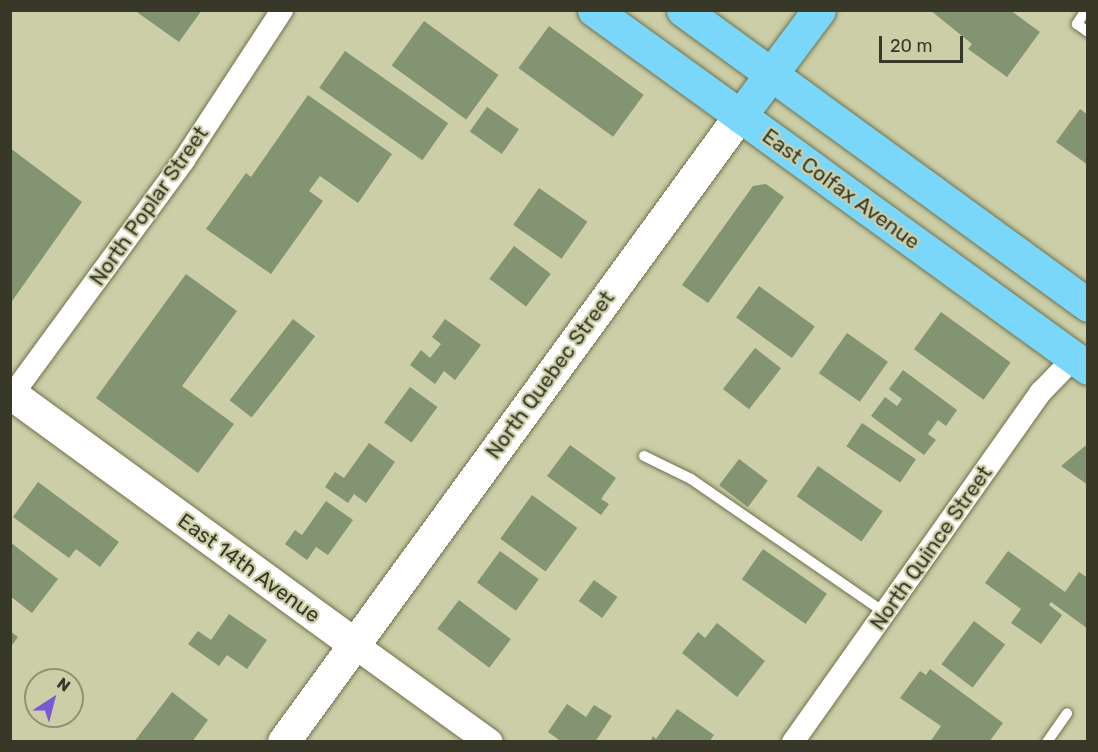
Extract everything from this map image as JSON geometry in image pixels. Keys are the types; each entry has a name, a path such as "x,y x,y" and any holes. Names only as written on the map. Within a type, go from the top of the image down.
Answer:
{"main road":[{"name":"East Colfax Avenue","path":"594,10 1081,363"},
{"path":"683,10 1088,305"},
{"name":"North Quebec Street","path":"284,741 819,10"},
{"name":"East 14th Avenue","path":"11,395 355,645"}],"street":[{"name":"North Poplar Street","path":"11,395 183,160 282,10"},
{"name":"North Quince Street","path":"793,741 1041,392 1081,363"},
{"name":"East 14th Avenue","path":"355,645 489,741"}],"lane":[{"path":"1086,10 1077,24 1088,32"},
{"path":"644,456 692,479 885,613"},
{"path":"1047,741 1067,713"}],"building":[{"path":"134,10 202,10 179,42"},
{"path":"930,10 1010,10 1040,32 1007,77 968,49 972,44"},
{"path":"424,21 498,75 466,120 392,65"},
{"path":"549,26 644,95 613,137 518,68"},
{"path":"345,51 448,123 422,160 319,88"},
{"path":"308,95 392,154 358,203 320,176 309,191 323,201 271,274 206,229 246,173 251,177"},
{"path":"487,107 519,129 502,154 470,132"},
{"path":"1080,109 1088,115 1088,165 1056,142"},
{"path":"10,148 82,202 10,304"},
{"path":"766,184 784,197 708,303 682,285 753,186"},
{"path":"539,188 587,222 562,259 513,225"},
{"path":"514,246 551,274 526,306 489,279"},
{"path":"186,274 237,311 182,386 234,424 198,473 96,398"},
{"path":"759,286 815,327 792,358 736,318"},
{"path":"941,312 1011,363 984,400 914,349"},
{"path":"293,319 315,336 252,417 230,400"},
{"path":"445,319 481,345 455,380 444,371 435,384 410,365 421,350 430,358 441,344 432,337"},
{"path":"847,333 888,362 860,402 819,373"},
{"path":"755,348 781,368 749,409 723,389"},
{"path":"903,370 957,410 946,426 938,420 928,434 936,440 924,455 871,416 885,397 897,406 902,399 889,389"},
{"path":"410,387 438,407 412,443 384,423"},
{"path":"862,423 916,459 900,483 846,446"},
{"path":"369,443 395,462 366,503 354,494 348,503 325,487 335,472 344,478"},
{"path":"570,445 616,478 601,499 609,504 601,515 547,476"},
{"path":"1085,446 1088,448 1088,485 1061,466"},
{"path":"739,459 768,481 748,507 719,485"},
{"path":"818,466 883,511 861,542 797,496"},
{"path":"38,482 119,542 100,567 76,549 69,558 13,517"},
{"path":"532,495 577,528 546,572 500,539"},
{"path":"326,501 353,520 328,555 316,547 307,560 285,544 295,530 302,535"},
{"path":"10,542 58,579 32,613 10,596"},
{"path":"763,549 827,594 806,624 742,579"},
{"path":"500,551 539,579 516,611 477,583"},
{"path":"1008,551 1065,592 1079,572 1088,578 1088,629 1051,602 1049,605 1062,615 1041,644 1011,623 1021,609 985,583"},
{"path":"594,580 617,597 602,618 579,601"},
{"path":"459,600 511,639 489,668 437,629"},
{"path":"229,614 267,640 247,669 227,655 219,666 188,644 198,631 211,640"},
{"path":"974,621 1005,644 973,688 942,664"},
{"path":"717,623 765,661 737,697 682,653 698,632 705,638"},
{"path":"10,631 18,637 10,648"},
{"path":"930,669 1003,723 989,742 930,742 941,726 900,698 920,671 926,675"},
{"path":"172,692 208,720 192,742 134,742"},
{"path":"567,704 586,717 594,705 612,716 595,742 562,742 548,732"},
{"path":"677,709 714,735 709,742 650,742 653,736 656,739"}]}
